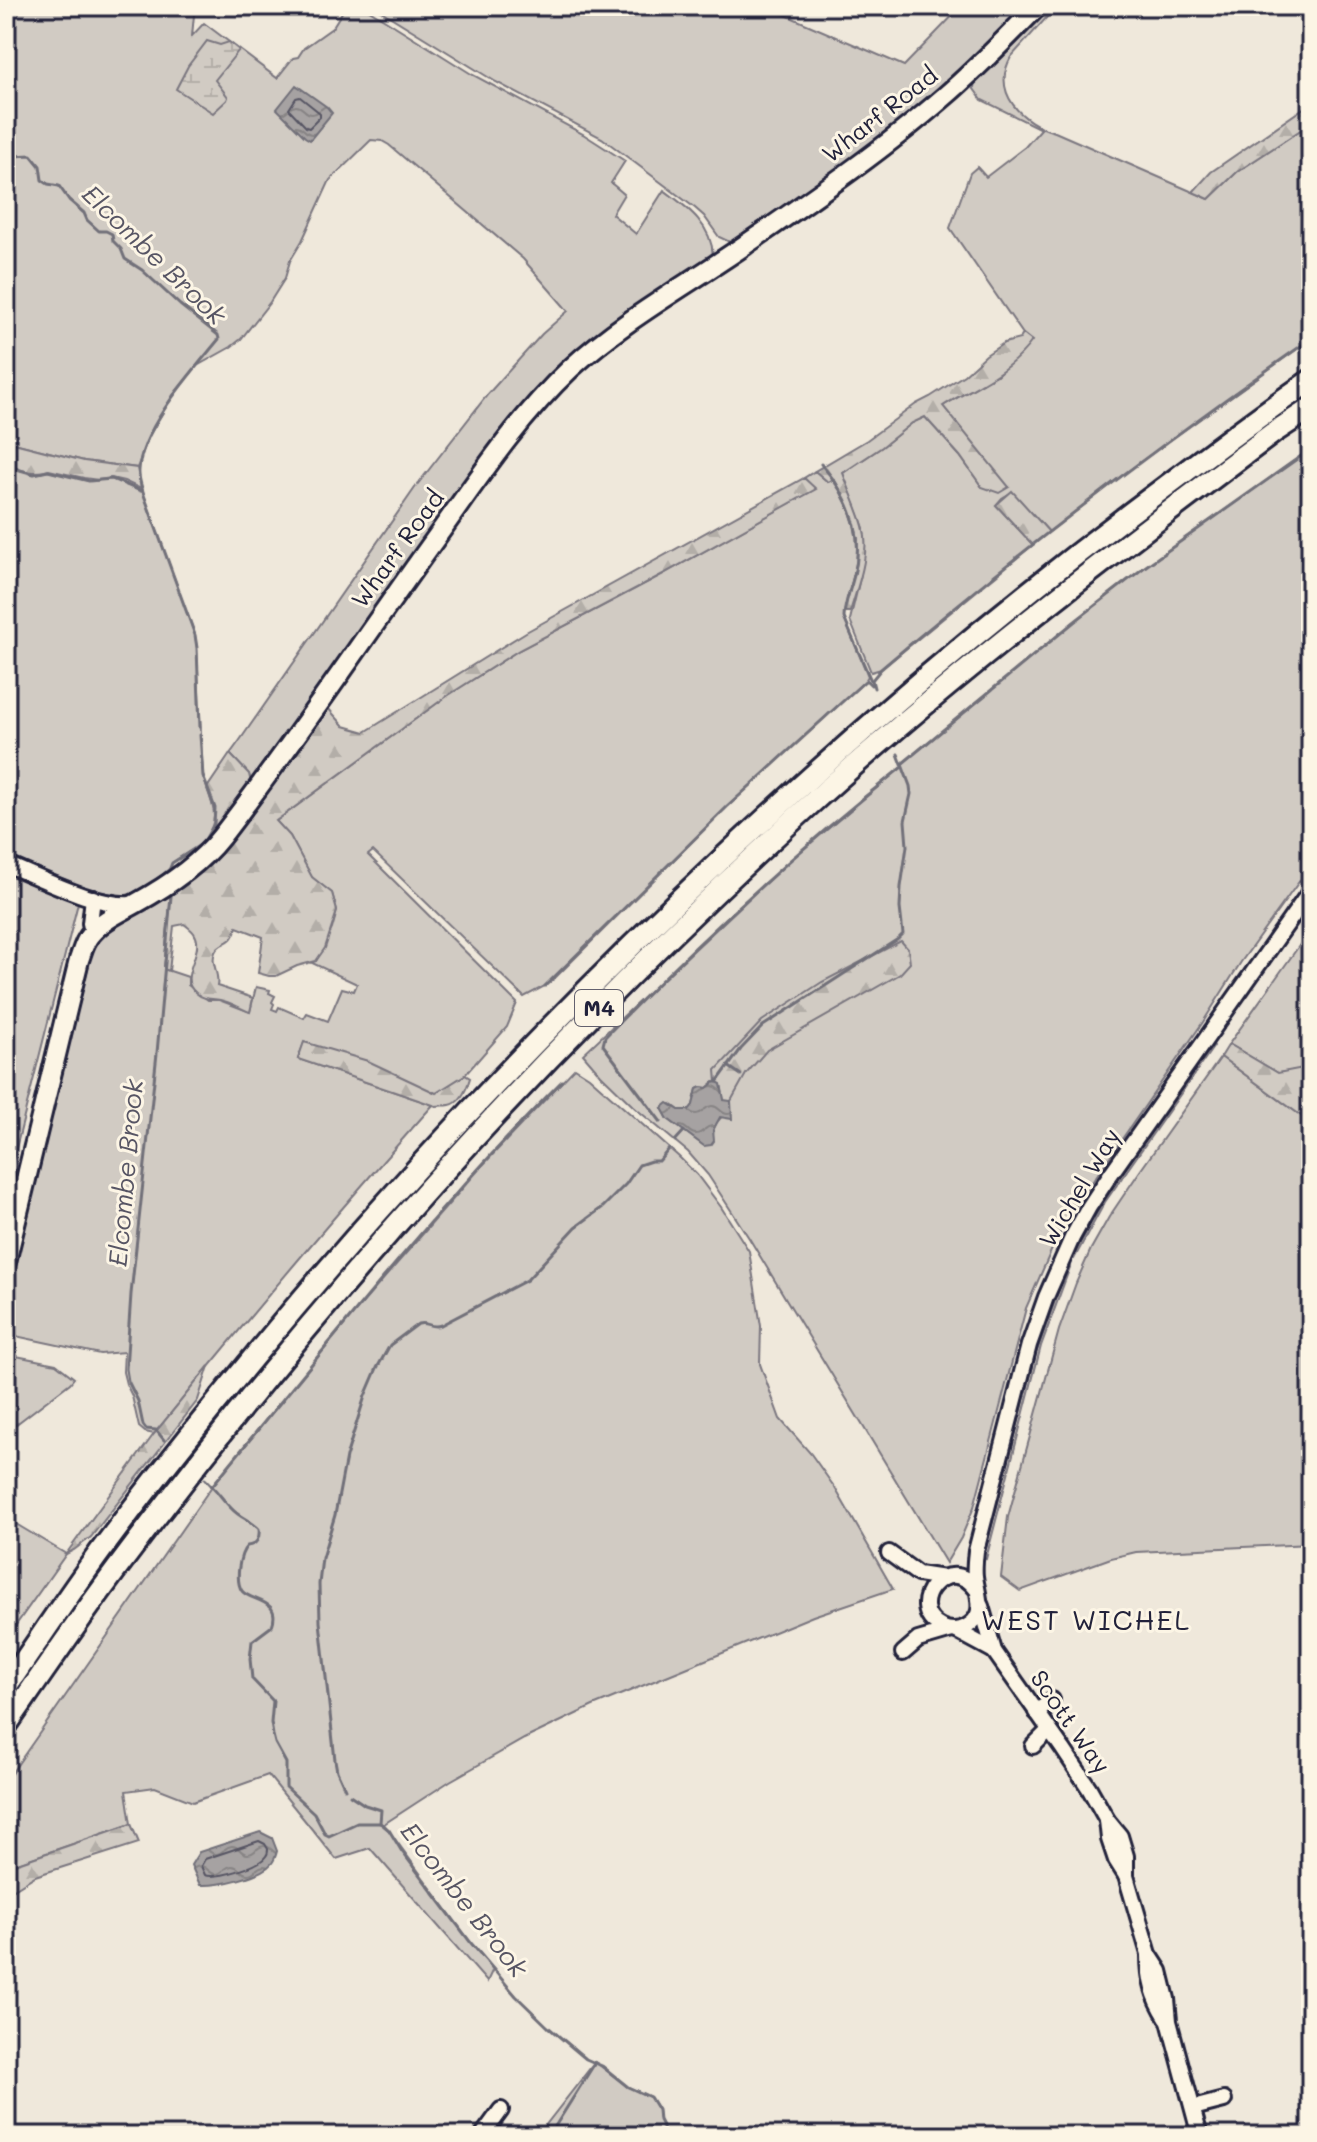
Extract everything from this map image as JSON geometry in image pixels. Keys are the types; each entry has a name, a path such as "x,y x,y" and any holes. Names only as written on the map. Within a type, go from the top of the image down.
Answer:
{"highway":[{"name":"M4","path":"6,1687 103,1548 195,1428 308,1291 440,1141 557,1018 670,906 875,719 1053,572 1311,380"},
{"name":"M4","path":"6,1726 121,1563 275,1366 397,1223 570,1037 732,877 879,744 1052,600 1261,442 1311,408"}],"main road":[{"name":"Wharf Road","path":"92,932 196,863 218,840 466,495 522,421 556,383 600,344 882,148 960,83 1038,6"},
{"path":"6,1262 76,972 92,932"}],"street":[{"path":"6,864 93,898 121,905 136,904"},
{"name":"Wichel Way","path":"979,1597 974,1570 976,1551 1029,1345 1072,1238 1104,1183 1311,890"},
{"path":"92,932 93,898"},
{"name":"Wichel Way","path":"950,1577 976,1551"},
{"path":"889,1553 918,1574 967,1580 979,1597 977,1616 973,1622 918,1640 903,1653"},
{"path":"918,1574 937,1624 954,1630"},
{"path":"918,1640 932,1586 950,1577"},
{"name":"Scott Way","path":"979,1597 994,1651 1083,1779 1107,1820 1116,1860 1126,1876 1149,1954 1160,1971 1169,2021 1200,2136"},
{"name":"Scott Way","path":"954,1630 994,1651"},
{"path":"1036,1712 1052,1700"},
{"path":"1033,1746 1049,1730"},
{"path":"1193,2108 1224,2100"},
{"path":"482,2136 501,2110"}],"green space":[{"path":"6,6 198,6 192,36 204,23 277,78 304,48 332,28 346,6 363,6 473,75 583,134 625,161 611,183 624,194 612,214 636,234 664,190 697,218 712,245 713,256 580,349 251,784 249,774 230,754 417,485 488,394 542,334 568,311 523,259 389,145 371,140 330,180 290,261 285,278 270,302 241,339 197,366 173,395 149,436 137,468 84,461 6,441"},
{"path":"373,6 765,6 904,66 962,6 1029,6 960,72 887,132 732,243 719,237 695,208 602,138 496,82"},
{"path":"1048,6 1057,6 1011,57 1005,83 1013,105 1031,122 1043,128 1209,199 1237,172 1311,123 1311,339 1049,532 1012,492 1002,498 996,505 1033,545 881,669 871,672 850,620 861,574 864,528 843,473 925,417 960,456 982,487 943,406 997,375 1031,341 1023,334 950,228 970,173 977,167 986,177 1025,147 1041,129 982,100 974,89 975,77"},
{"path":"207,41 220,45 229,42 239,50 215,80 228,97 213,113 176,89"},
{"path":"1311,103 1311,123 1237,172 1209,199 1193,192 1211,172"},
{"path":"1023,334 1032,341 1013,362 943,406 1009,487 999,493 982,487 960,456 925,417 843,473 865,536 862,569 850,612 844,612 857,562 858,538 852,515 836,482 834,479 828,482 815,471 964,375 1004,343 1020,339"},
{"path":"6,441 84,461 137,468 141,489 111,478 98,480 49,470 35,472 20,469 11,465 13,455 6,453"},
{"path":"1311,449 1311,865 1241,962 1077,1204 1055,1242 1026,1308 974,1507 946,1563 708,1175 688,1152 635,1108 583,1054 787,863 903,763 1146,566","holes":["714,1082 721,1084 730,1108 703,1145 668,1119 662,1108 671,1104 679,1110 689,1110 697,1089 707,1088"]},
{"path":"6,461 13,468 34,474 48,471 89,481 112,479 143,492 195,635 203,776 215,812 214,824 203,843 172,863 155,881 134,893 123,896 91,890 6,856"},
{"path":"815,471 828,482 834,479 855,526 857,561 844,618 868,676 865,681 727,807 555,978 524,997 373,851 368,855 517,1003 507,1027 465,1075 437,1094 368,1062 304,1043 298,1059 433,1105 154,1434 139,1427 123,1372 124,1352 100,1354 6,1334 6,1300 96,945 150,900 171,896 164,969 188,977 188,985 208,1000 219,1000 250,1012 256,987 270,990 269,993 275,996 272,1009 277,1011 279,1007 304,1018 307,1013 328,1021 342,988 354,991 357,984 310,962 316,961 337,911 332,893 312,878 290,836 276,821 447,696 519,650 815,489 804,478"},
{"path":"804,478 816,489 519,650 447,696 276,821 290,836 312,877 332,893 337,911 325,948 316,961 276,976 258,973 263,937 237,927 231,939 218,947 214,961 217,986 253,998 250,1012 224,1001 202,997 190,987 197,940 184,924 174,926 169,971 164,969 171,896 175,884 212,835 203,843 214,817 207,788 230,754 249,774 251,783 327,707 344,726 365,732 526,632"},
{"path":"1012,491 1049,532 1033,545 996,505"},
{"path":"6,872 74,898 78,903 6,1188"},
{"path":"1311,929 1311,1071 1303,1069 1278,1073 1229,1044"},
{"path":"901,941 908,949 910,963 900,974 767,1050 746,1074 731,1101 724,1101 716,1070 762,1021 822,982"},
{"path":"1211,1041 1214,1046 1105,1202 1074,1259 1068,1257 1101,1200"},
{"path":"304,1042 368,1061 436,1093 465,1075 470,1078 457,1101 436,1106 298,1059"},
{"path":"1229,1044 1278,1073 1303,1068 1311,1071 1311,1123 1221,1057"},
{"path":"1221,1057 1311,1123 1311,1544 1136,1552 1020,1591 1001,1577 1008,1517 1059,1330 1076,1283 1109,1217"},
{"path":"575,1068 589,1077 697,1175 749,1251 761,1326 760,1364 780,1419 811,1454 835,1488 893,1589 813,1616 593,1706 524,1739 450,1781 384,1824 493,1969 487,1982 370,1848 336,1859 268,1775 193,1802 155,1787 126,1791 131,1824 6,1867 6,1781 212,1486 360,1306 482,1166"},
{"path":"1065,1263 1070,1267 1041,1346 986,1559 981,1558 1033,1356"},
{"path":"6,1354 56,1364 74,1378 6,1432"},
{"path":"209,1366 198,1400 91,1537 66,1554 154,1434"},
{"path":"6,1518 66,1554 6,1639"},
{"path":"131,1824 139,1843 35,1876 6,1894 6,1867"},
{"path":"595,2062 628,2087 650,2097 667,2136 554,2136 545,2126"}],"water":[{"path":"296,85 332,113 310,140 277,109"},
{"path":"717,1082 721,1084 724,1100 731,1101 732,1119 720,1117 713,1130 714,1141 704,1146 668,1119 662,1108 668,1103 679,1110 689,1110 697,1089"},
{"path":"260,1832 272,1838 277,1851 273,1862 238,1880 200,1885 191,1865 199,1852"}],"waterway":[{"name":"Elcombe Brook","path":"6,154 31,155 40,166 42,180 59,186 99,231 112,234 125,259 218,335 219,339 158,419 142,454 139,473 144,495 195,635 200,728"},
{"path":"874,688 872,680 881,669 1038,540 1311,339"},
{"path":"903,763 1146,566 1311,449"},
{"path":"10,462 13,468 34,474 48,471 89,481 112,479 141,491"},
{"path":"821,464 847,502 856,530 857,559 844,618 872,683"},
{"path":"545,986 727,807 865,681 871,685"},
{"name":"Elcombe Brook","path":"170,868 172,863 203,843 214,824 215,808 203,776 200,735"},
{"path":"717,1082 741,1049 763,1026 903,934 901,887 907,846 905,821 911,794 898,754"},
{"path":"661,1122 603,1045 605,1037 749,897 902,767"},
{"name":"Elcombe Brook","path":"164,1440 156,1430 146,1429 143,1425 126,1369 171,896"},
{"path":"1285,939 1311,903"},
{"path":"1217,1037 1237,1007"},
{"path":"1073,1255 1105,1197 1212,1044"},
{"path":"728,1066 741,1075"},
{"path":"212,1486 426,1228 562,1081"},
{"path":"675,1141 684,1131"},
{"path":"345,1789 335,1760 320,1622 319,1584 322,1558 335,1515 346,1457 377,1368 390,1345 418,1324 441,1325 527,1280 576,1227 603,1207 626,1184 639,1165 659,1161 669,1149"},
{"path":"984,1554 1036,1352 1064,1274"},
{"name":"Elcombe Brook","path":"205,1479 235,1512 259,1529 257,1540 247,1546 242,1555 239,1581 246,1595 264,1602 273,1611 272,1626 252,1641 250,1659 252,1679 273,1701 271,1723 275,1743 286,1763 286,1787 314,1813 329,1836 357,1823 380,1823 389,1830 471,1943 516,1996 586,2059 602,2066 628,2087 650,2097 667,2136"},
{"path":"350,1795 365,1805 381,1810 380,1823"},
{"path":"554,2128 595,2063"}],"district":[{"name":"WEST WICHEL","path":"1086,1620"}]}
